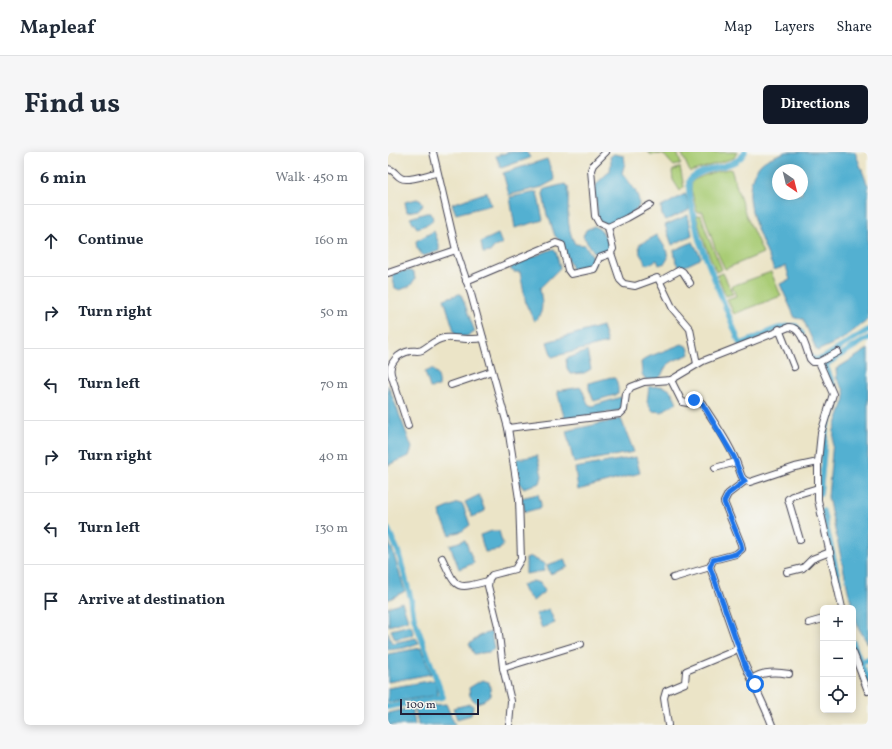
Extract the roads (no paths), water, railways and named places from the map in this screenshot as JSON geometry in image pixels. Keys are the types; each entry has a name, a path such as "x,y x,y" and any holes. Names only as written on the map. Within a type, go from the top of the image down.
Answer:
{"street":[{"path":"433,152 436,173 456,250 484,338 508,428 519,493 521,559 515,569 492,575 488,582 489,594 498,626 504,668 511,701 509,725"},
{"path":"606,152 593,165 591,170 595,216 599,223 608,227 650,205"},
{"path":"388,169 394,171 398,176 404,179 436,173"},
{"path":"608,227 613,246 611,253 620,280 624,284 635,286 657,278 660,281 673,309 690,328 698,364"},
{"path":"466,281 556,243 562,245 568,270 573,274 594,269 600,257 611,253"},
{"path":"388,273 456,250"},
{"path":"660,281 680,270 690,283"},
{"path":"508,428 620,414 624,410 626,394 631,387 644,382 671,380 698,364 779,329 792,327 797,329 810,359 813,362 822,360 838,352"},
{"path":"779,329 794,366"},
{"path":"408,426 391,374 390,369 392,362 404,353 412,350 420,351 442,338 475,340 484,338"},
{"path":"822,360 833,394 821,433 818,462 818,500 841,605"},
{"path":"451,384 492,371"},
{"path":"671,380 682,402 688,403 697,399 702,403 736,462 742,478 745,481"},
{"path":"715,468 736,462"},
{"path":"772,725 746,668 710,567 713,560 736,554 742,549 724,502 728,494 745,481 750,482 795,467 818,462"},
{"path":"800,540 788,499 792,496 818,488"},
{"path":"787,572 803,568 812,559 830,552"},
{"path":"442,558 454,582 458,586 464,588 488,582"},
{"path":"673,578 710,567"},
{"path":"809,623 820,620"},
{"path":"504,668 581,644"},
{"path":"668,725 664,698 666,691 685,683 686,671 734,651 738,647"},
{"path":"856,660 868,691"},
{"path":"752,679 760,675 774,673 789,674"}],"water":[{"path":"509,152 527,152 530,158 501,168 496,156"},
{"path":"786,152 855,152 868,186 868,320 841,340 817,351 803,319 795,318 780,284 790,280 786,266 774,270 753,216 750,202 750,188 753,175 761,164 769,158"},
{"path":"614,154 624,156 625,163 622,173 636,192 639,203 638,208 634,212 608,225 599,221 594,191 597,183 610,171 610,157"},
{"path":"547,159 555,180 542,187 509,195 503,173"},
{"path":"565,184 568,187 568,216 572,237 575,244 585,245 593,257 595,264 593,267 573,272 562,243 555,236 547,215 543,194 545,189"},
{"path":"487,192 491,205 456,214 452,204"},
{"path":"537,192 543,220 515,228 510,197"},
{"path":"685,194 689,204 689,210 666,220 662,215 661,207"},
{"path":"417,199 421,201 423,205 418,210 407,212 405,202"},
{"path":"431,213 433,219 429,224 417,228 410,218"},
{"path":"688,215 692,235 672,245 665,225"},
{"path":"594,226 606,237 610,246 607,253 599,255 594,252 583,236 586,230"},
{"path":"434,231 439,244 439,251 423,256 417,248 416,241"},
{"path":"498,234 502,244 494,247 490,252 483,253 481,242"},
{"path":"657,235 666,249 668,258 665,263 659,265 657,260 647,265 640,254 639,245"},
{"path":"693,242 701,257 700,259 681,268 676,263 674,250"},
{"path":"553,249 556,252 560,268 540,288 542,306 538,318 534,321 526,304 520,272 514,272 510,269 514,264"},
{"path":"401,271 410,271 414,273 415,279 410,286 400,290 395,288 392,274"},
{"path":"461,294 475,332 467,336 456,337 444,299"},
{"path":"602,326 607,343 552,357 547,342"},
{"path":"682,344 688,347 690,354 674,360 666,366 660,377 657,379 646,380 642,374 641,362 648,357"},
{"path":"868,349 868,644 858,627 856,620 856,605 852,605 848,590 828,497 834,430 845,399 844,390 837,379 836,369"},
{"path":"587,351 591,369 584,373 570,374 567,368 566,359"},
{"path":"432,369 438,377 439,387 430,388 425,372"},
{"path":"611,377 616,379 618,394 594,401 589,389 589,383"},
{"path":"388,385 412,448 409,456 388,465"},
{"path":"660,386 667,388 671,392 677,403 662,412 652,411 647,402 649,387"},
{"path":"581,387 588,404 592,406 621,397 624,400 622,410 565,420 557,391"},
{"path":"621,419 634,452 574,463 566,431"},
{"path":"537,456 542,476 540,483 523,488 520,484 516,459"},
{"path":"636,457 640,473 578,490 575,468"},
{"path":"538,494 541,504 540,508 525,512 521,498"},
{"path":"479,495 485,511 472,517 465,502"},
{"path":"458,503 463,505 470,525 462,531 450,535 441,517 440,511"},
{"path":"492,531 499,531 503,545 499,550 485,552 480,535"},
{"path":"465,540 474,563 459,569 450,545"},
{"path":"388,542 392,549 405,591 388,600"},
{"path":"529,556 545,564 544,571 526,574 526,559"},
{"path":"565,559 568,567 550,574 547,565"},
{"path":"533,581 540,583 545,591 533,601 525,592 522,585"},
{"path":"402,602 408,620 389,626 388,607"},
{"path":"549,609 555,623 542,628 536,614"},
{"path":"410,625 414,632 413,635 395,639 391,630"},
{"path":"388,632 392,643 416,638 419,643 404,648 388,650"},
{"path":"491,632 494,649 489,652 474,654 469,644 481,635"},
{"path":"421,648 431,674 388,682 388,654"},
{"path":"435,680 438,695 388,703 388,688"},
{"path":"482,680 489,682 491,695 483,701 476,703 470,696 469,688"},
{"path":"446,704 455,725 418,725 415,707"},
{"path":"470,704 473,706 471,715 457,719 453,708"},
{"path":"412,708 415,725 388,725 388,713"}],"waterway":[{"path":"745,152 734,162 703,172 689,181 689,195 699,240 740,344 781,327 796,326 802,334"},
{"path":"811,357 813,360 823,358 868,330"},
{"path":"825,365 868,338"},
{"path":"820,494 826,429 837,402 837,395 823,358"},
{"path":"823,511 839,582"},
{"path":"388,529 398,551 411,599 414,618 443,697 388,707"},
{"path":"856,650 868,682"},
{"path":"860,662 868,660"}]}
